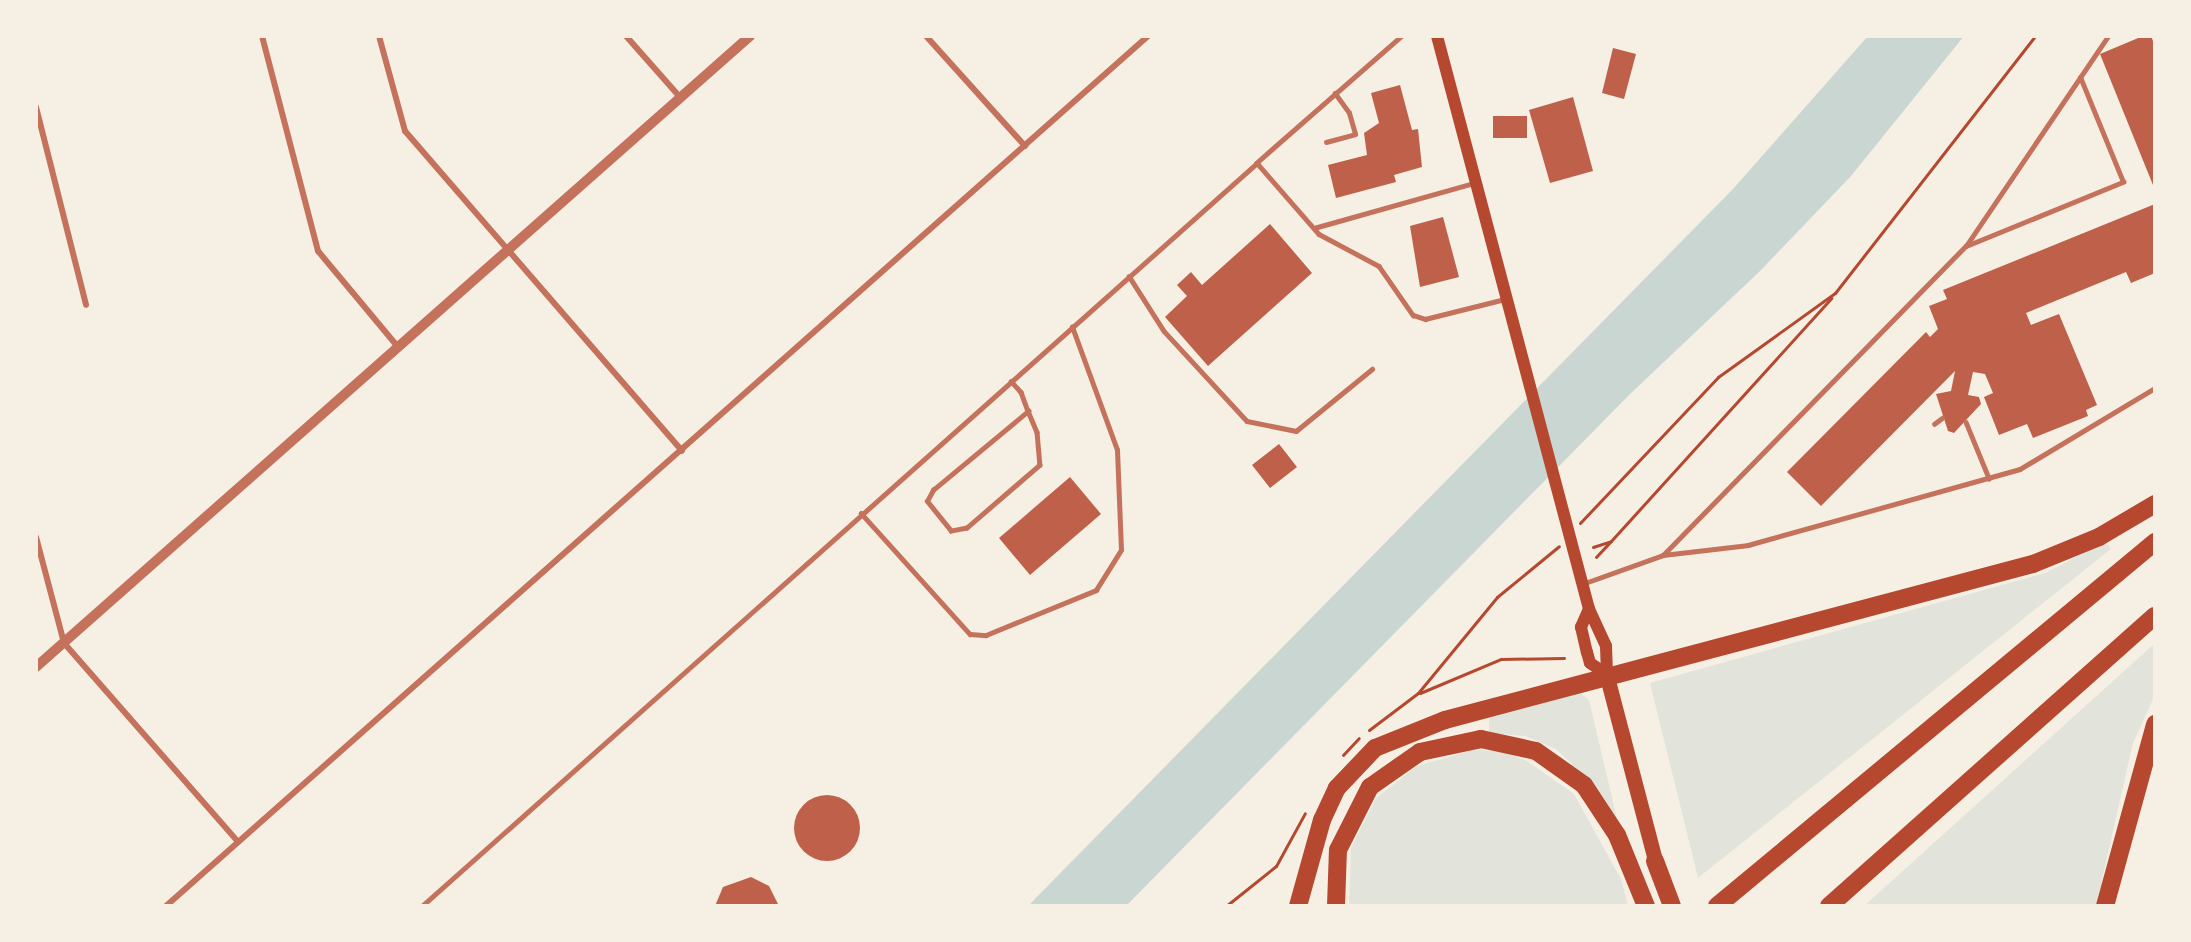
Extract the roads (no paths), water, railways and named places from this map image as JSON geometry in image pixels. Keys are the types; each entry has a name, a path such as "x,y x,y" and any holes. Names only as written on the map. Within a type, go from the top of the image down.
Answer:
{"highway":[{"path":"1298,906 1322,820 1337,788 1375,748 1438,722 1606,675 2033,564 2086,543 2155,504"},
{"path":"1717,906 2155,542"},
{"path":"1829,906 2155,616"},
{"path":"2105,906 2155,724"},
{"path":"1336,906 1338,850 1370,787 1411,756 1470,740 1525,747 1570,773 1602,808 1636,878 1646,906"},
{"path":"1655,861 1670,906"}],"main road":[{"path":"1437,36 1575,560 1589,609 1598,620 1606,646 1606,675 1655,861"},
{"path":"1589,609 1581,627 1587,652 1590,663 1606,675"}],"street":[{"path":"262,36 318,251 398,347"},
{"path":"379,36 405,131 682,451"},
{"path":"626,36 680,96"},
{"path":"36,667 750,36"},
{"path":"926,36 1025,146"},
{"path":"166,906 1148,36"},
{"path":"36,106 86,305"},
{"path":"36,537 64,643 238,842"}],"lane":[{"path":"422,906 861,513 1402,36"},
{"path":"1663,555 1966,246 2108,36"},
{"path":"1966,246 2123,182 2080,77"},
{"path":"1326,142 1355,134 1349,113 1335,94"},
{"path":"1257,163 1314,228 1379,266 1413,315 1425,319 1509,304"},
{"path":"1314,228 1476,182"},
{"path":"1129,276 1164,331 1247,421 1296,431 1372,369"},
{"path":"861,513 970,634 986,635 1096,591 1110,575 1120,550 1117,450 1072,327"},
{"path":"1011,381 1028,411 1040,465 967,528 951,531 927,501 933,490 1028,411"},
{"path":"1582,584 1663,555 1748,544 1989,478 2045,459 2155,388"},
{"path":"1934,424 1942,418"},
{"path":"1966,422 1989,478"}]}
